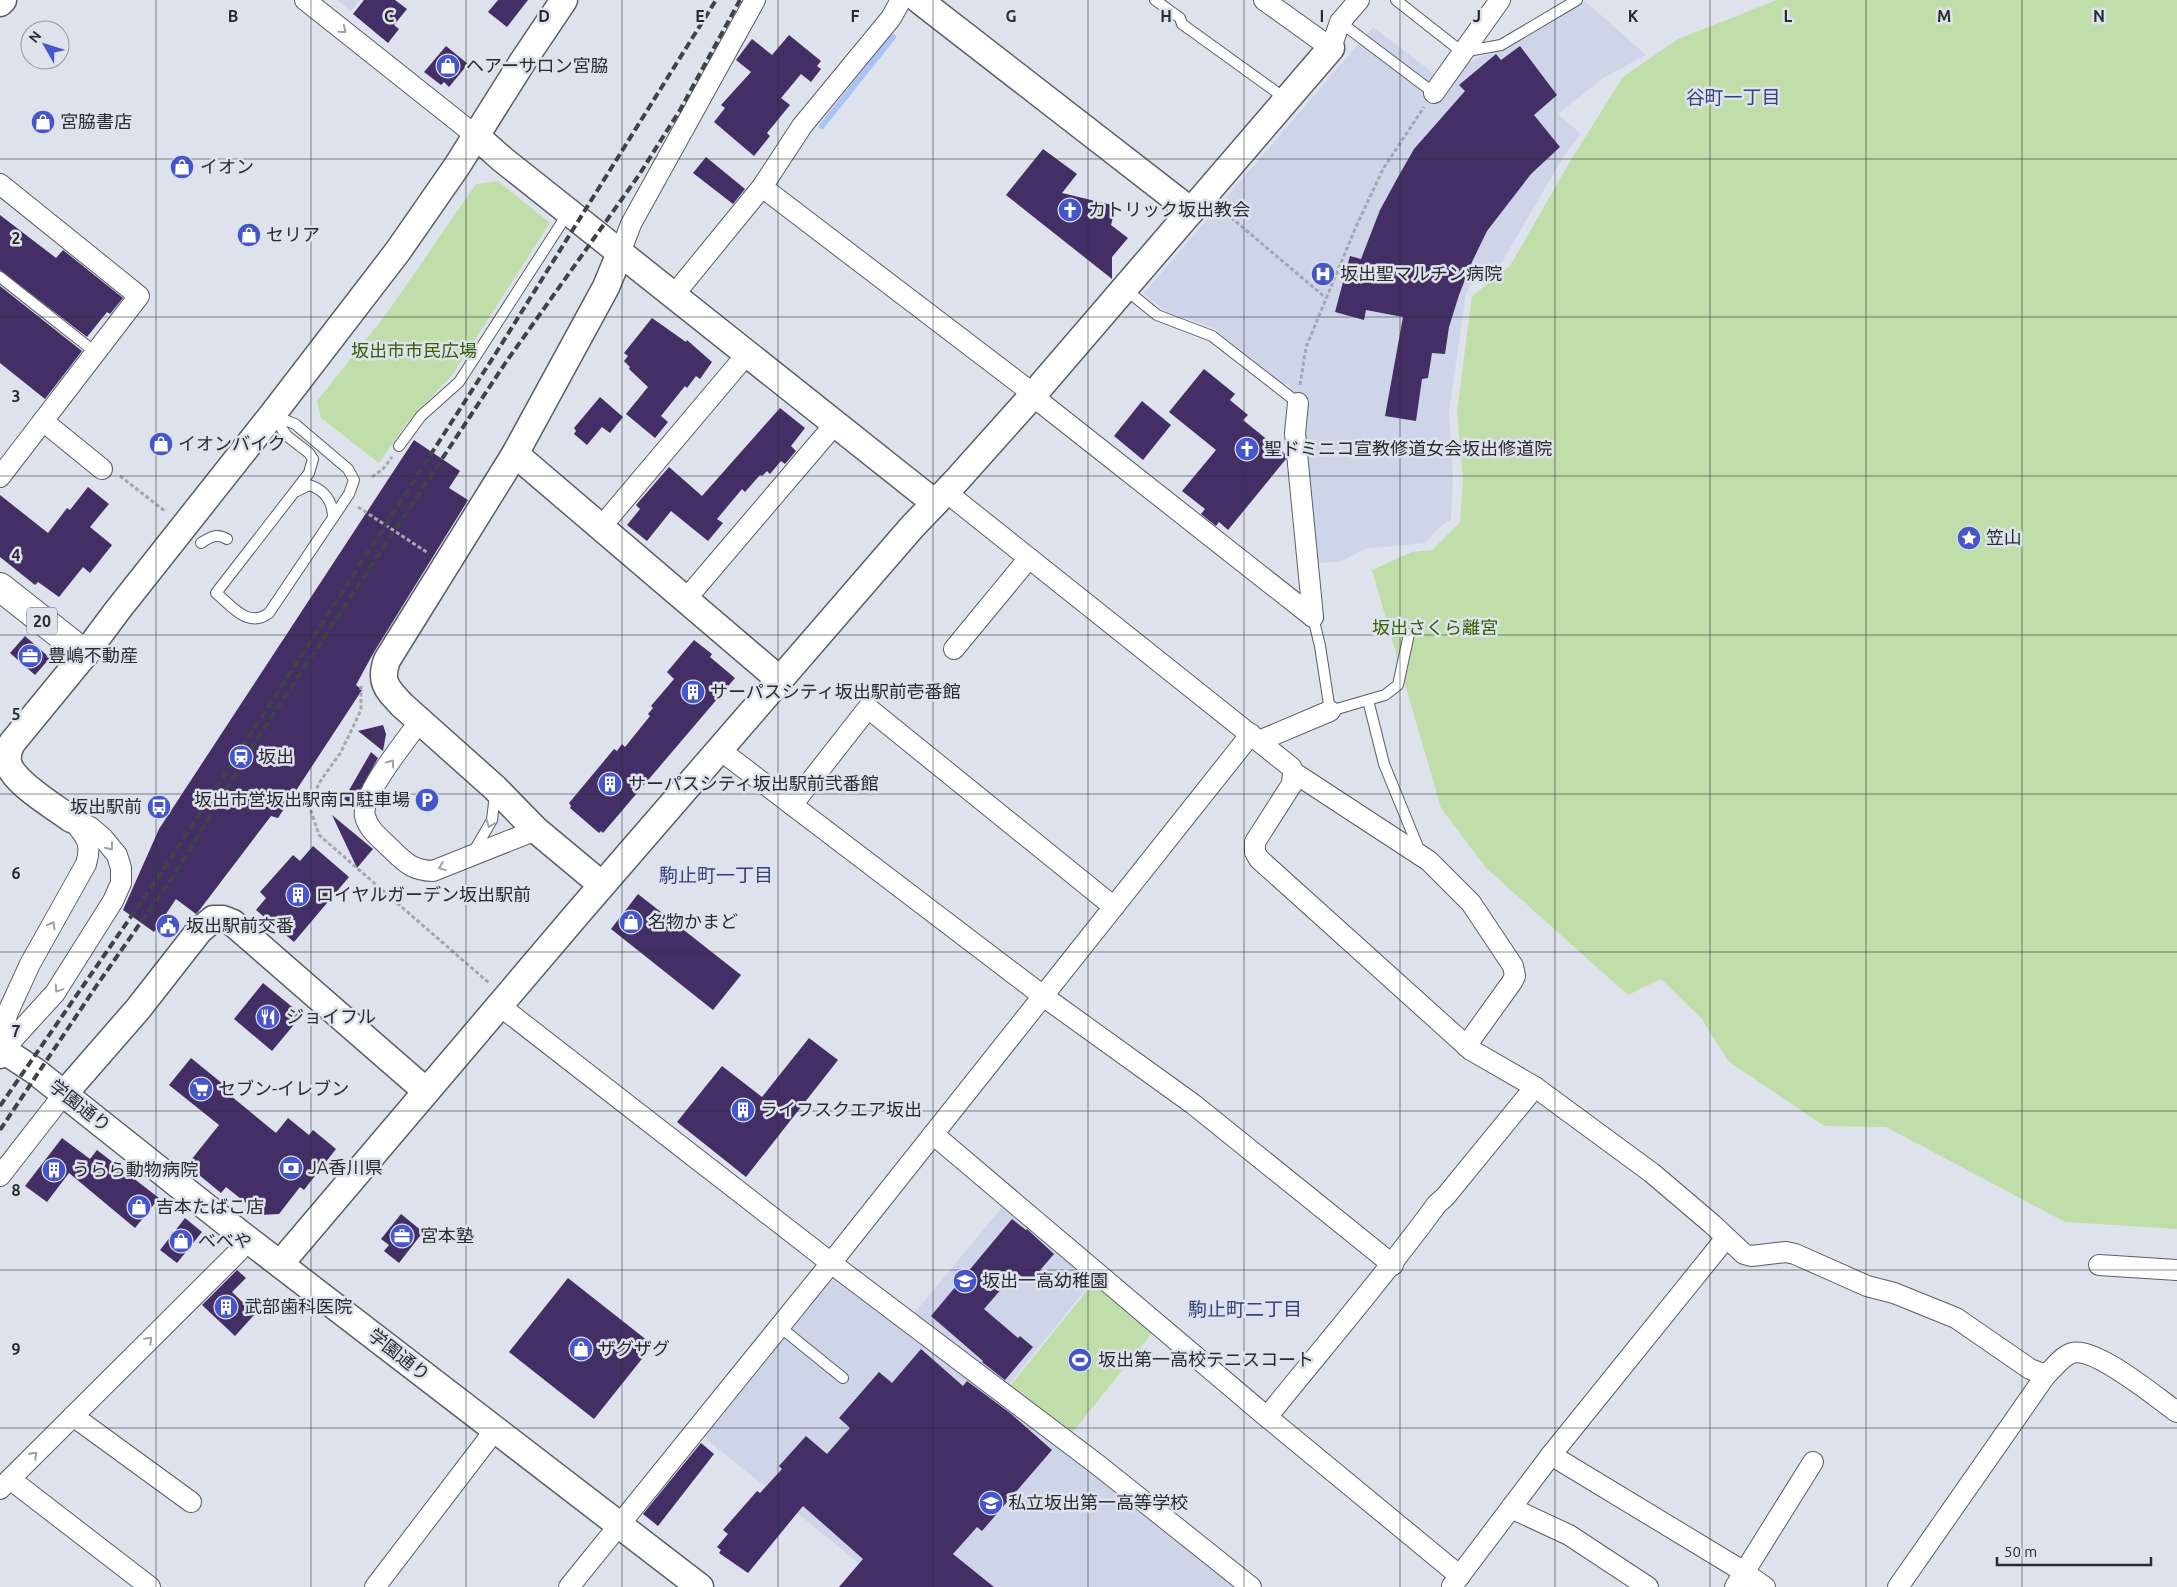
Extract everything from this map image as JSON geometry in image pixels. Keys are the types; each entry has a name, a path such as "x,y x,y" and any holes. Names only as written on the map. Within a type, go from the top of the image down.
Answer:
{"main road":[{"name":"20","path":"0,587 85,654"}],"street":[{"path":"0,3 3,0"},
{"path":"305,0 835,424 1029,558 1291,767 1294,778 1289,791 1255,842 1255,852 1259,859 1466,1046 1480,1057 1535,1087 1652,1173 1744,1254 1786,1252 1795,1254 1867,1286 1894,1293 1944,1312 1956,1318 2030,1369 2046,1375"},
{"path":"1,1051 55,993 113,901 121,883 121,868 117,855 103,838 90,827 71,819 24,784 13,773 4,754 85,654 398,251 457,166 475,135 564,0"},
{"path":"602,885 536,830 494,788 389,691 384,682 385,666 515,454 606,287 631,224 755,0"},
{"path":"674,296 762,187 802,126 891,18 901,0"},
{"path":"919,0 1203,207"},
{"path":"1264,0 1331,48"},
{"path":"280,1264 426,1091 496,996 602,885 940,498 1033,395 1124,288 1203,207 1285,101 1331,48 1340,22 1358,0"},
{"path":"1434,93 1500,0"},
{"path":"0,184 139,296 0,477"},
{"path":"762,187 1033,395 1313,617"},
{"path":"601,527 747,354"},
{"path":"1298,403 1296,433 1313,617"},
{"path":"43,421 102,469"},
{"path":"686,599 835,424"},
{"path":"515,454 780,680"},
{"path":"954,649 1029,558"},
{"path":"792,805 868,708 1114,907"},
{"path":"569,1587 780,1327 1114,907 1255,738 1330,711"},
{"path":"420,721 372,789 365,802 364,815 369,828 406,864 420,870 433,870 536,830"},
{"path":"720,750 1043,996 1193,1104 1393,1265"},
{"path":"1293,772 1429,861 1471,903 1513,966 1514,976 1512,982 1466,1046"},
{"path":"1,1051 8,1012 30,964 86,864 89,845 71,819"},
{"path":"0,1176 64,1094 138,1009 199,931 213,918 233,923 426,1091"},
{"path":"496,996 831,1263 1098,1464 1251,1587"},
{"name":"学園通り","path":"1,1051 35,1071 247,1239 700,1587"},
{"path":"1267,1417 1357,1305 1393,1265 1437,1204 1445,1197 1535,1087"},
{"path":"933,1134 1267,1417 1456,1581 1551,1455 1726,1238"},
{"path":"150,1587 5,1484 238,1252 247,1239"},
{"path":"2099,1265 2177,1270"},
{"path":"1898,1587 2046,1375 2065,1356 2086,1352 2175,1406"},
{"path":"73,1416 191,1502"},
{"path":"375,1587 496,1430"},
{"path":"1551,1455 1740,1580 1765,1587"},
{"path":"1740,1580 1813,1462"},
{"path":"1511,1508 1569,1535 1648,1587"}],"lane":[{"path":"1155,0 1180,18 1182,24 1276,91 1285,101"},
{"path":"1396,0 1462,52 1501,45 1577,0"},
{"path":"1340,22 1434,93"},
{"path":"399,446 421,416 459,382 568,212"},
{"path":"0,277 95,352"},
{"path":"1124,288 1157,315 1212,336 1298,403"},
{"path":"272,415 295,424 353,475 353,486 270,613 261,619 254,620 248,618 216,593 309,473 313,459 309,453 287,436 272,415"},
{"path":"290,496 302,487 309,485 314,487 329,500 333,508 333,518"},
{"path":"201,543 217,535 227,539"},
{"path":"1313,617 1320,646 1330,711 1384,695 1398,685 1409,634"},
{"path":"1368,700 1384,764 1422,856"},
{"path":"471,855 484,837 492,820 495,805 494,788"},
{"path":"780,1327 843,1378"}],"path":[{"path":"1298,403 1306,347 1355,228 1383,169 1434,93"},
{"path":"1203,207 1326,298"},
{"path":"372,477 383,469 399,446"},
{"path":"102,469 108,467 169,514"},
{"path":"357,507 433,556"},
{"path":"361,684 361,710 341,752 319,783 314,796 311,811 318,835 496,996"}],"shaded area":[{"path":"337,0 360,0 351,11"},
{"name":"坂出聖マルチン病院","path":"1585,1 1646,55 1603,78 1558,114 1581,134 1565,154 1502,262 1470,286 1466,293 1449,411 1453,478 1451,519 1425,543 1365,549 1340,562 1313,563 1288,409 1290,383 1284,385 1213,328 1164,310 1143,294 1373,27 1449,85 1467,63 1504,47"},
{"path":"1003,1206 1094,1279 1005,1389 912,1316"},
{"path":"828,1277 851,1285 1246,1587 888,1587 700,1434"}],"green space":[{"name":"坂出さくら離宮","path":"1777,0 2177,0 2177,1229 2065,1222 1886,1127 1824,1126 1728,1061 1702,1019 1661,979 1628,995 1486,868 1441,808 1403,677 1394,679 1397,657 1372,570 1412,552 1432,550 1460,522 1463,480 1457,412 1472,296 1510,266 1572,158 1623,77 1678,39"},
{"name":"坂出市市民広場","path":"498,181 550,223 453,374 407,423 379,463 321,418 317,401 387,313 476,184"},
{"name":"坂出第一高校テニスコート","path":"1094,1282 1154,1331 1067,1439 1007,1390"}],"building":[{"path":"364,0 395,0 407,9 394,25 399,29 388,43 353,14"},
{"path":"498,0 528,0 507,27 488,12"},
{"path":"789,35 821,61 817,66 821,69 811,82 801,74 781,98 790,105 767,133 770,136 754,156 714,122 725,108 721,105 751,72 736,60 752,39 772,55"},
{"path":"446,46 468,64 449,87 444,82 441,85 424,72"},
{"path":"1520,46 1557,95 1534,115 1560,147 1531,174 1487,231 1459,295 1449,327 1445,354 1432,353 1428,378 1422,379 1416,421 1385,416 1403,317 1366,310 1364,320 1335,312 1350,256 1361,259 1380,210 1414,149 1465,91 1459,85 1496,54 1501,60"},
{"name":"カトリック坂出教会","path":"1043,149 1077,174 1062,193 1116,206 1111,225 1128,238 1112,257 1112,279 1006,195"},
{"path":"706,157 745,189 733,204 693,173"},
{"path":"0,215 56,258 63,250 123,298 110,314 107,312 87,337 0,270"},
{"path":"0,286 82,351 45,399 0,363"},
{"path":"652,318 686,342 687,340 712,362 700,379 696,376 687,388 685,386 661,416 668,422 655,438 626,414 648,387 629,369 630,367 624,361 628,356 624,353"},
{"name":"聖ドミニコ宣教修道女会坂出修道院","path":"1204,369 1235,394 1230,400 1248,415 1243,420 1285,454 1286,459 1228,530 1219,522 1216,526 1201,514 1205,509 1182,491 1216,450 1169,412"},
{"path":"600,397 623,417 610,433 602,427 587,445 574,434 576,431 574,428"},
{"path":"1142,401 1171,425 1143,460 1114,436"},
{"path":"780,408 805,428 791,446 796,451 785,464 781,461 770,474 767,471 762,476 760,475 745,492 742,489 717,519 723,523 708,541 671,511 647,541 627,525 640,509 636,505 669,467 702,496"},
{"path":"414,440 460,471 449,488 468,500 374,652 356,685 362,690 278,818 271,816 196,914 176,899 154,932 123,910 159,829"},
{"path":"88,487 109,504 90,527 112,545 90,573 83,567 59,597 38,582 35,585 0,557 0,495 48,533 67,508 70,510"},
{"name":"豊嶋不動産","path":"25,636 50,658 35,675 10,653"},
{"path":"694,640 712,654 710,657 735,678 603,833 601,831 599,833 570,808 569,803 614,749 617,751 622,744 625,747 650,716 648,714 653,708 651,706 674,679 667,672"},
{"path":"383,725 386,734 383,751 358,731"},
{"path":"371,752 378,758 352,805 344,799"},
{"path":"332,815 373,849 357,868"},
{"name":"ロイヤルガーデン坂出駅前","path":"313,846 349,877 294,942 256,910 266,898 260,892 293,855 300,861"},
{"path":"638,894 741,975 713,1010 611,929"},
{"name":"ジョイフル","path":"263,983 302,1015 272,1051 234,1019"},
{"name":"ライフスクエア坂出","path":"809,1038 838,1060 746,1177 677,1122 722,1066 762,1097"},
{"path":"191,1058 234,1093 231,1096 276,1133 288,1118 309,1135 313,1130 336,1149 304,1190 300,1187 279,1214 261,1215 226,1187 221,1193 187,1165 219,1125 169,1085"},
{"path":"62,1138 90,1159 97,1150 159,1198 135,1228 69,1173 47,1202 25,1186"},
{"name":"宮本塾","path":"401,1214 423,1232 399,1263 384,1251 389,1245 381,1239"},
{"name":"べべや","path":"185,1218 202,1232 177,1263 160,1250"},
{"path":"1012,1219 1027,1229 1054,1254 1029,1283 1016,1272 984,1309 1018,1338 1020,1336 1033,1347 1005,1380 931,1316"},
{"name":"武部歯科医院","path":"237,1270 246,1278 232,1292 255,1314 235,1336 202,1305"},
{"name":"ザグザグ","path":"568,1278 653,1345 594,1419 509,1352"},
{"path":"921,1349 963,1386 967,1381 1010,1413 1052,1450 982,1531 977,1527 953,1554 994,1587 839,1587 863,1559 803,1506 748,1573 719,1553 721,1550 717,1547 728,1534 723,1530 757,1491 760,1493 782,1469 779,1466 806,1436 827,1454 850,1428 839,1418 879,1372 892,1383"},
{"path":"701,1443 714,1454 658,1526 643,1514"}],"waterway":[{"path":"822,126 893,37"}],"railway":[{"path":"0,1106 166,866 496,353 716,0"},
{"path":"0,1130 97,985 176,872 261,733 506,362 639,175 680,110 740,0"}],"place":[{"name":"ヘアーサロン宮脇","path":"448,66"},
{"name":"宮脇書店","path":"43,122"},
{"name":"イオン","path":"182,167"},
{"name":"カトリック坂出教会","path":"1070,210"},
{"name":"セリア","path":"249,235"},
{"name":"坂出聖マルチン病院","path":"1323,274"},
{"name":"イオンバイク","path":"161,444"},
{"name":"聖ドミニコ宣教修道女会坂出修道院","path":"1247,449"},
{"name":"笠山","path":"1969,538"},
{"name":"豊嶋不動産","path":"30,656"},
{"name":"サーパスシティ坂出駅前壱番館","path":"693,692"},
{"name":"坂出","path":"241,757"},
{"name":"サーパスシティ坂出駅前弐番館","path":"610,784"},
{"name":"坂出市営坂出駅南口駐車場","path":"427,800"},
{"name":"坂出駅前","path":"159,807"},
{"name":"ロイヤルガーデン坂出駅前","path":"298,895"},
{"name":"名物かまど","path":"631,922"},
{"name":"坂出駅前交番","path":"168,926"},
{"name":"ジョイフル","path":"268,1017"},
{"name":"セブン-イレブン","path":"201,1089"},
{"name":"ライフスクエア坂出","path":"743,1110"},
{"name":"JA香川県","path":"291,1168"},
{"name":"うらら動物病院","path":"54,1170"},
{"name":"吉本たばこ店","path":"139,1207"},
{"name":"宮本塾","path":"402,1236"},
{"name":"べべや","path":"181,1241"},
{"name":"坂出一高幼稚園","path":"965,1281"},
{"name":"武部歯科医院","path":"226,1307"},
{"name":"ザグザグ","path":"581,1349"},
{"name":"坂出第一高校テニスコート","path":"1080,1360"},
{"name":"私立坂出第一高等学校","path":"991,1503"}],"district":[{"name":"谷町一丁目","path":"1733,97"},
{"name":"駒止町一丁目","path":"716,875"},
{"name":"駒止町二丁目","path":"1245,1309"}]}
